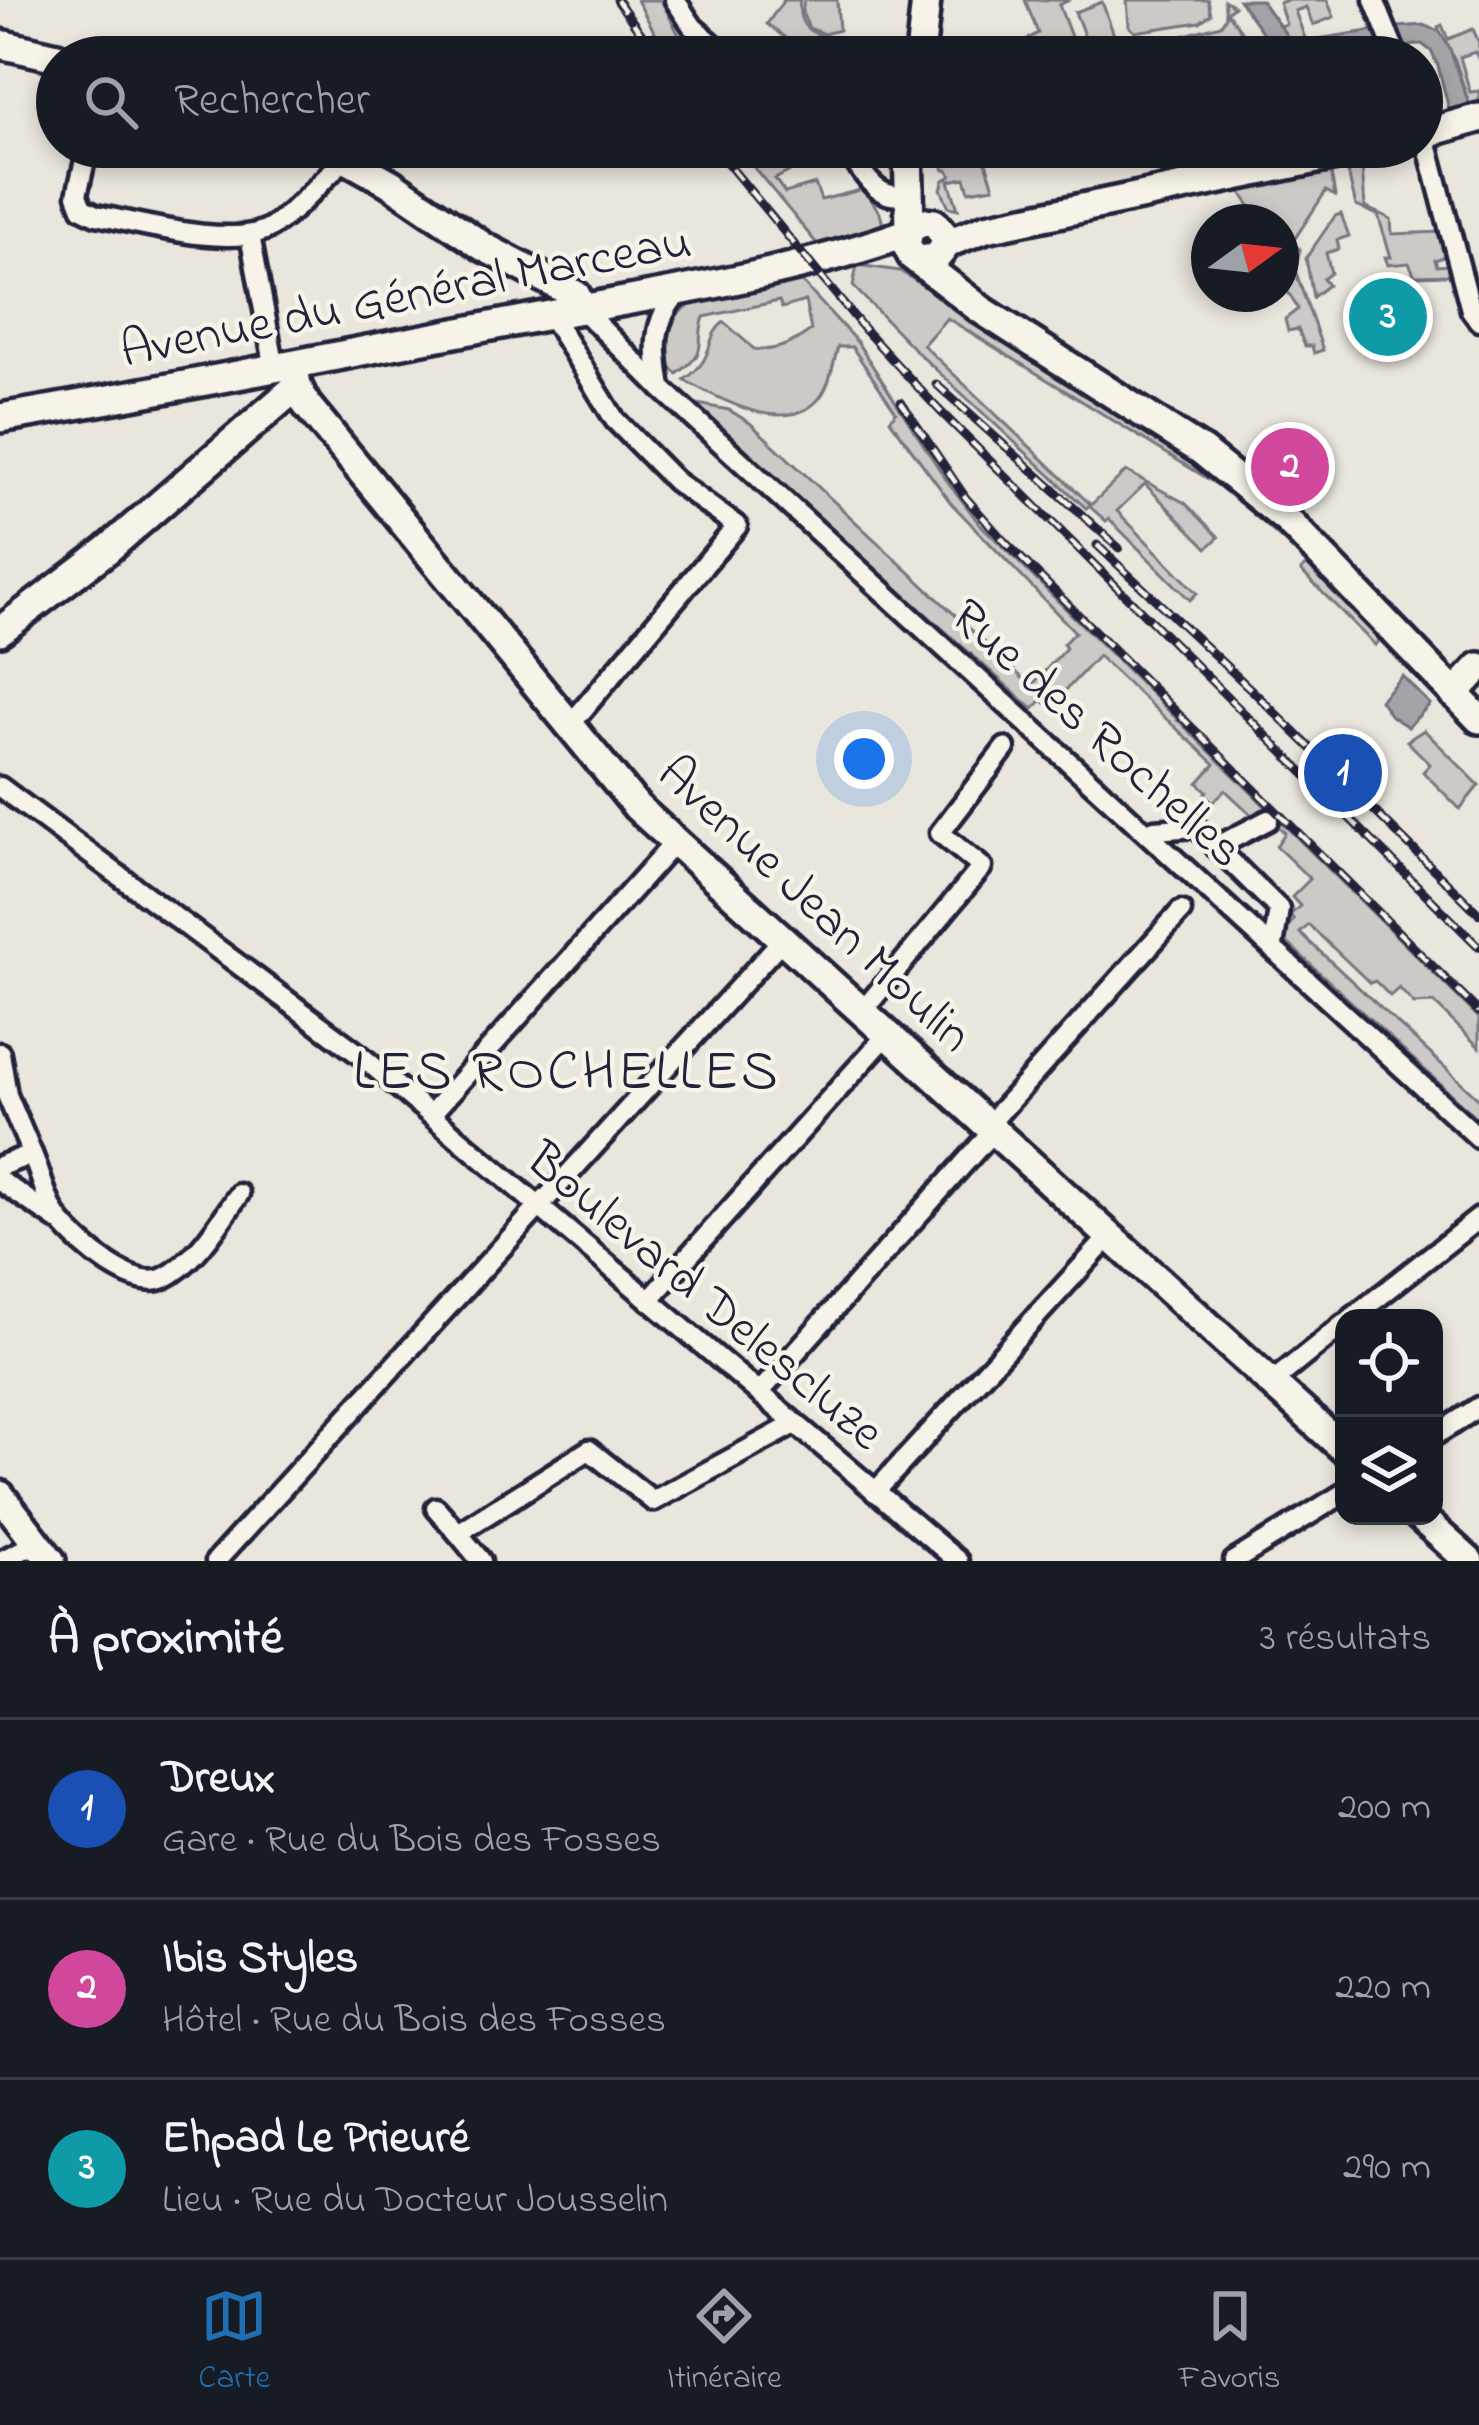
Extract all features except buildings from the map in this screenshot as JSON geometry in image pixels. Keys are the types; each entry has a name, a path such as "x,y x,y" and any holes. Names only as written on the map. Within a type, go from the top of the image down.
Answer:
{"street":[{"path":"675,0 704,36"},
{"path":"908,36 912,0"},
{"path":"922,36 926,0"},
{"path":"1374,0 1390,36"},
{"path":"0,44 36,52"},
{"path":"1446,126 1471,310 1479,321"},
{"path":"83,168 77,195 82,208 96,215 191,232 250,235 271,227 322,168"},
{"path":"361,168 484,247 576,295 582,309"},
{"path":"861,168 882,195 910,194"},
{"path":"909,168 910,194 926,241 961,283 1206,446 1277,502 1392,619 1469,686 1479,719"},
{"path":"923,168 926,241"},
{"name":"Avenue du Général Marceau","path":"0,418 289,374 550,314 1273,168"},
{"path":"0,631 107,550 289,374 250,235"},
{"path":"661,388 655,347 658,325 682,289"},
{"name":"Rue des Rochelles","path":"582,309 661,388 1479,1138"},
{"path":"550,314 616,420 675,481 737,526 570,725"},
{"name":"Avenue Jean Moulin","path":"289,374 321,422 637,807 1335,1441"},
{"path":"861,1013 982,867 940,833 1005,748"},
{"name":"Boulevard Delescluze","path":"0,787 360,1054 958,1561"},
{"path":"1216,847 1268,820"},
{"path":"1154,830 1196,827 1280,909 1274,940"},
{"path":"431,1114 674,844"},
{"path":"1230,872 1248,854"},
{"path":"759,1393 1180,911"},
{"path":"216,1561 782,940"},
{"path":"649,1300 887,1035"},
{"path":"0,1053 7,1095 59,1221"},
{"path":"0,1166 32,1154"},
{"path":"0,1181 59,1221 128,1278 146,1282 163,1279 178,1268 216,1229 239,1194"},
{"path":"1363,1309 1479,1218"},
{"path":"875,1492 1108,1237"},
{"path":"1272,1382 1335,1331"},
{"path":"1443,1430 1479,1407"},
{"path":"458,1533 582,1443 653,1502 795,1424"},
{"path":"0,1495 44,1552 0,1561"},
{"path":"1234,1561 1335,1499"},
{"path":"436,1508 481,1561"},
{"path":"1429,1525 1468,1561"}],"shaded area":[{"path":"637,0 661,0 679,36 657,36"},
{"path":"784,0 800,0 804,24 822,36 783,36 767,24"},
{"path":"804,0 837,0 839,30 824,34 809,28 802,13"},
{"path":"1025,0 1070,0 1059,5 1071,36 1033,36 1038,33"},
{"path":"1127,0 1208,0 1211,14 1200,22 1135,32 1129,26"},
{"path":"1224,0 1234,6 1227,12 1245,36 1181,36 1221,25 1226,16"},
{"path":"1239,0 1261,0 1287,36 1265,36"},
{"path":"1327,0 1334,17 1313,25 1306,7 1295,11 1304,36 1286,36 1280,26 1286,24 1279,3"},
{"path":"1102,2 1114,35 1084,36 1075,12"},
{"path":"1424,25 1442,36 1400,36 1396,27"},
{"path":"1442,25 1448,39 1473,29 1479,60 1475,52 1460,57 1470,92 1479,91 1479,104 1470,107 1438,27"},
{"path":"1376,30 1378,36 1337,36"},
{"path":"1443,37 1470,107 1450,113 1443,86"},
{"path":"754,168 796,168 775,179 785,193 815,184 821,200 864,189 883,225 876,231 818,245"},
{"path":"988,168 994,187 969,191 965,178 949,181 958,209 949,207 941,189 951,176 944,170"},
{"path":"1362,168 1365,207 1391,219 1392,234 1440,232 1446,256 1435,260 1437,266 1448,265 1451,275 1415,276 1409,263 1388,265 1385,257 1391,257 1378,215 1356,206 1347,169"},
{"path":"1331,173 1335,196 1326,191 1299,232 1299,204 1249,204 1240,191"},
{"path":"1341,214 1349,236 1337,240 1339,249 1326,253 1331,273 1323,279 1328,285 1313,297 1306,258"},
{"path":"857,265 900,271 1186,452 1344,584 1342,598 1382,637 1375,645 1301,571 1308,563 1229,492 947,318 923,345 1091,505 1126,471 1185,503 1219,537 1207,548 1145,484 1117,511 1197,593 1190,600 1109,519 1086,508 918,353 853,286"},
{"path":"1299,281 1323,350 1314,353 1312,346 1305,346 1298,329 1288,331 1285,319 1299,312"},
{"path":"802,282 857,342 979,523 1479,1018 1479,1047 1434,1003 1414,1004 1399,988 1390,996 1309,925 1300,933 1479,1099 1479,1120 1279,935 1300,906 1292,897 1310,879 1276,846 1285,833 1265,813 1254,817 1225,790 1213,802 1198,783 1215,764 1098,656 1050,707 1042,700 1033,709 687,402 729,410 750,423 1031,686 1075,632 951,503 890,420 896,412 852,347 838,347 828,383 817,401 787,415 751,410 684,380 702,363 724,322 754,349 777,348 804,335 811,330 805,301 782,308 779,301 704,317 695,358 677,374 669,363 665,341 683,309 721,293"},
{"path":"1402,676 1430,704 1408,727 1391,716 1380,700"},
{"path":"1424,730 1479,785 1460,809 1423,772 1430,764 1407,741"}],"railway":[{"path":"617,0 643,36"},
{"path":"731,168 865,330 939,410 1479,947"},
{"path":"936,384 1119,548"},
{"path":"901,402 966,498 1005,542 1479,1012"},
{"path":"1097,545 1479,914"}],"place":[{"name":"Ehpad Le Prieuré","path":"1388,317"},
{"name":"Ibis Styles","path":"1290,467"},
{"name":"Dreux","path":"1343,773"}],"district":[{"name":"LES ROCHELLES","path":"567,1068"}]}
